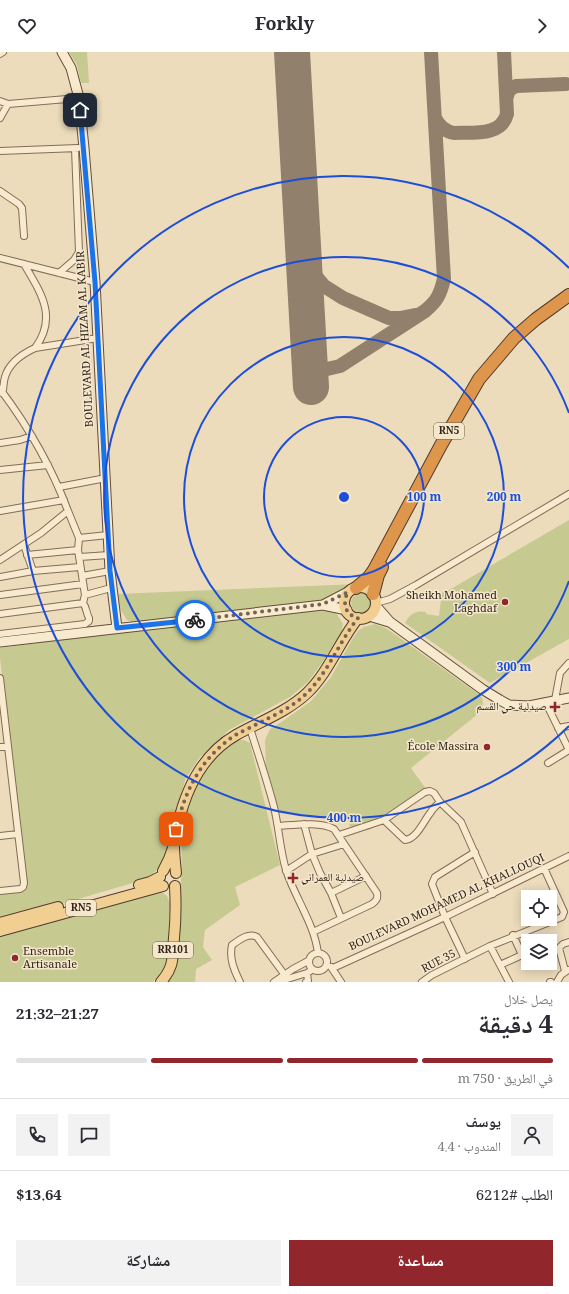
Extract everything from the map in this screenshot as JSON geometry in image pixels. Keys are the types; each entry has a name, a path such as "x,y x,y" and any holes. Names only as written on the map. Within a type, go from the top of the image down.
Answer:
{"highway":[{"name":"RN5","path":"352,590 369,577 374,570 441,445 479,379 514,338 536,318 569,295"},
{"name":"RN5","path":"375,600 378,575 486,379 509,352 534,328 569,303"}],"main road":[{"name":"BOULEVARD AL HIZAM AL KABIR","path":"62,52 71,68 79,98 80,148 95,282 111,588 117,628"},
{"path":"0,642 323,604 352,590 365,588 390,622 482,689 509,705 529,706 569,698"},
{"path":"346,633 347,611 345,601 352,590"},
{"name":"RN5","path":"369,616 374,610 375,600"},
{"path":"323,604 347,611 354,617 364,618 369,616 390,622"},
{"path":"162,880 174,844 181,811 187,793 198,771 222,745 235,736 283,711 306,694 327,669 346,633 358,618"},
{"path":"174,844 176,872 178,878 175,886"},
{"name":"RN5","path":"0,931 119,894 150,882 162,880 171,869 176,872"},
{"name":"RN5","path":"162,880 169,888 175,886"},
{"name":"RR101","path":"162,880 176,915"},
{"name":"RR101","path":"161,982 170,969 173,958 176,915 175,886"},
{"name":"RN5","path":"0,923 119,894"}],"street":[{"path":"0,101 8,104 79,98"},
{"path":"0,118 8,104"},
{"path":"0,151 80,148 79,252 74,260 59,273"},
{"path":"0,191 19,204 22,208 24,236"},
{"path":"0,258 95,282"},
{"path":"24,264 44,302 46,317 42,338 35,348"},
{"path":"0,634 85,624 89,621 83,603 85,594 80,567 79,538 59,487 32,436 1,392 4,378 8,370 17,359 35,348 98,338"},
{"path":"0,443 20,440 32,436"},
{"path":"0,470 48,466"},
{"path":"59,487 106,478"},
{"path":"375,600 390,599 569,494"},
{"path":"0,511 64,500"},
{"path":"0,560 42,533 68,511"},
{"path":"79,538 108,535"},
{"path":"24,545 33,571"},
{"path":"27,555 79,553 109,555"},
{"path":"0,577 33,571 80,567"},
{"path":"82,576 110,571"},
{"path":"0,594 83,584"},
{"path":"85,594 111,588"},
{"path":"0,614 83,603"},
{"path":"548,763 569,750 558,728 550,701 560,673 569,663"},
{"path":"560,673 569,671"},
{"path":"0,678 1,699 24,883 23,887 20,889 0,891"},
{"path":"558,728 569,726"},
{"path":"250,728 274,806 281,852 286,871 313,932 318,953"},
{"path":"0,747 8,747"},
{"path":"339,835 384,820 425,792 430,791 434,793 440,802 461,822 493,894"},
{"path":"384,820 405,840 409,840 415,835 431,811 440,802"},
{"path":"278,826 304,824 329,826 334,828 377,893 378,897 376,901 313,932"},
{"path":"304,824 312,854 331,893 341,918"},
{"path":"0,836 18,834"},
{"path":"286,871 312,854 344,844"},
{"path":"465,959 445,917 432,881 440,873 475,852"},
{"name":"BOULEVARD MOHAMED AL KHALLOUQI","path":"333,968 445,917 569,856"},
{"name":"RUE 35","path":"422,982 432,975 513,935 562,916 564,912 544,868"},
{"path":"331,893 366,876"},
{"path":"240,982 235,972 230,952 232,945 249,935 254,934 284,974"},
{"path":"500,965 522,955 513,935"},
{"path":"557,982 561,975 567,970 559,948 563,944 569,942"},
{"path":"490,946 508,982"},
{"path":"318,953 324,955 327,959 326,968 319,972 310,971 274,982 284,974 308,961 314,954 318,953"},
{"path":"306,982 308,981 310,971 308,961"},
{"path":"327,964 333,968 341,982"}],"green space":[{"path":"69,52 87,52 89,83 81,83 77,65"},
{"name":"Sheikh Mohamed Laghdaf","path":"569,520 569,639 490,683 405,623 411,615 416,612 426,612 426,614 439,616 442,592 447,592"},
{"path":"359,584 327,600 136,623 127,620 117,604 117,594"},
{"path":"361,593 368,596 371,603 368,610 361,613 354,610 351,603 354,596"},
{"path":"330,609 336,613 343,624 342,631 322,663 308,682 290,697 229,730 200,757 186,778 178,803 174,830 164,861 156,871 148,878 136,882 0,922 0,890 27,889 0,648 136,630"},
{"path":"375,624 386,628 480,695 483,702 479,713 411,768 426,789 387,820 369,830 352,831 347,819 279,813 266,766 265,740 270,729 311,701 331,677 358,631 364,627"},
{"path":"239,740 244,740 250,743 280,865 235,887 240,905 205,930 203,947 212,960 196,969 195,982 168,982 177,966 182,839 188,804 197,782 211,762 229,746"},
{"path":"159,890 167,896 170,904 167,960 163,969 153,982 0,982 0,933"}],"taxiway":[{"path":"310,373 340,366 425,311 438,297 444,279 431,52"},
{"path":"435,118 442,128 454,133 485,132 499,127 507,114 504,52"},
{"path":"507,96 509,90 516,86 566,84"},
{"path":"303,247 308,265 314,274 324,286 343,298 389,318 400,318 415,315"}],"runway":[{"path":"292,52 311,387"}],"way so far":[{"path":"176,829 187,793 198,771 222,745 235,736 283,711 306,694 316,684 327,669 346,633 358,618 351,615 345,606 348,592 323,604 195,620"}],"place":[{"name":"Sheikh Mohamed Laghdaf","path":"505,602"},
{"name":"صيدلية حي القسم","path":"555,707"},
{"name":"École Massira","path":"487,747"},
{"name":"صيدلية العمراني","path":"293,878"},
{"name":"Ensemble Artisanale","path":"15,958"}],"route":[{"path":"80,110 95,282 111,588 117,628 195,620"}]}
